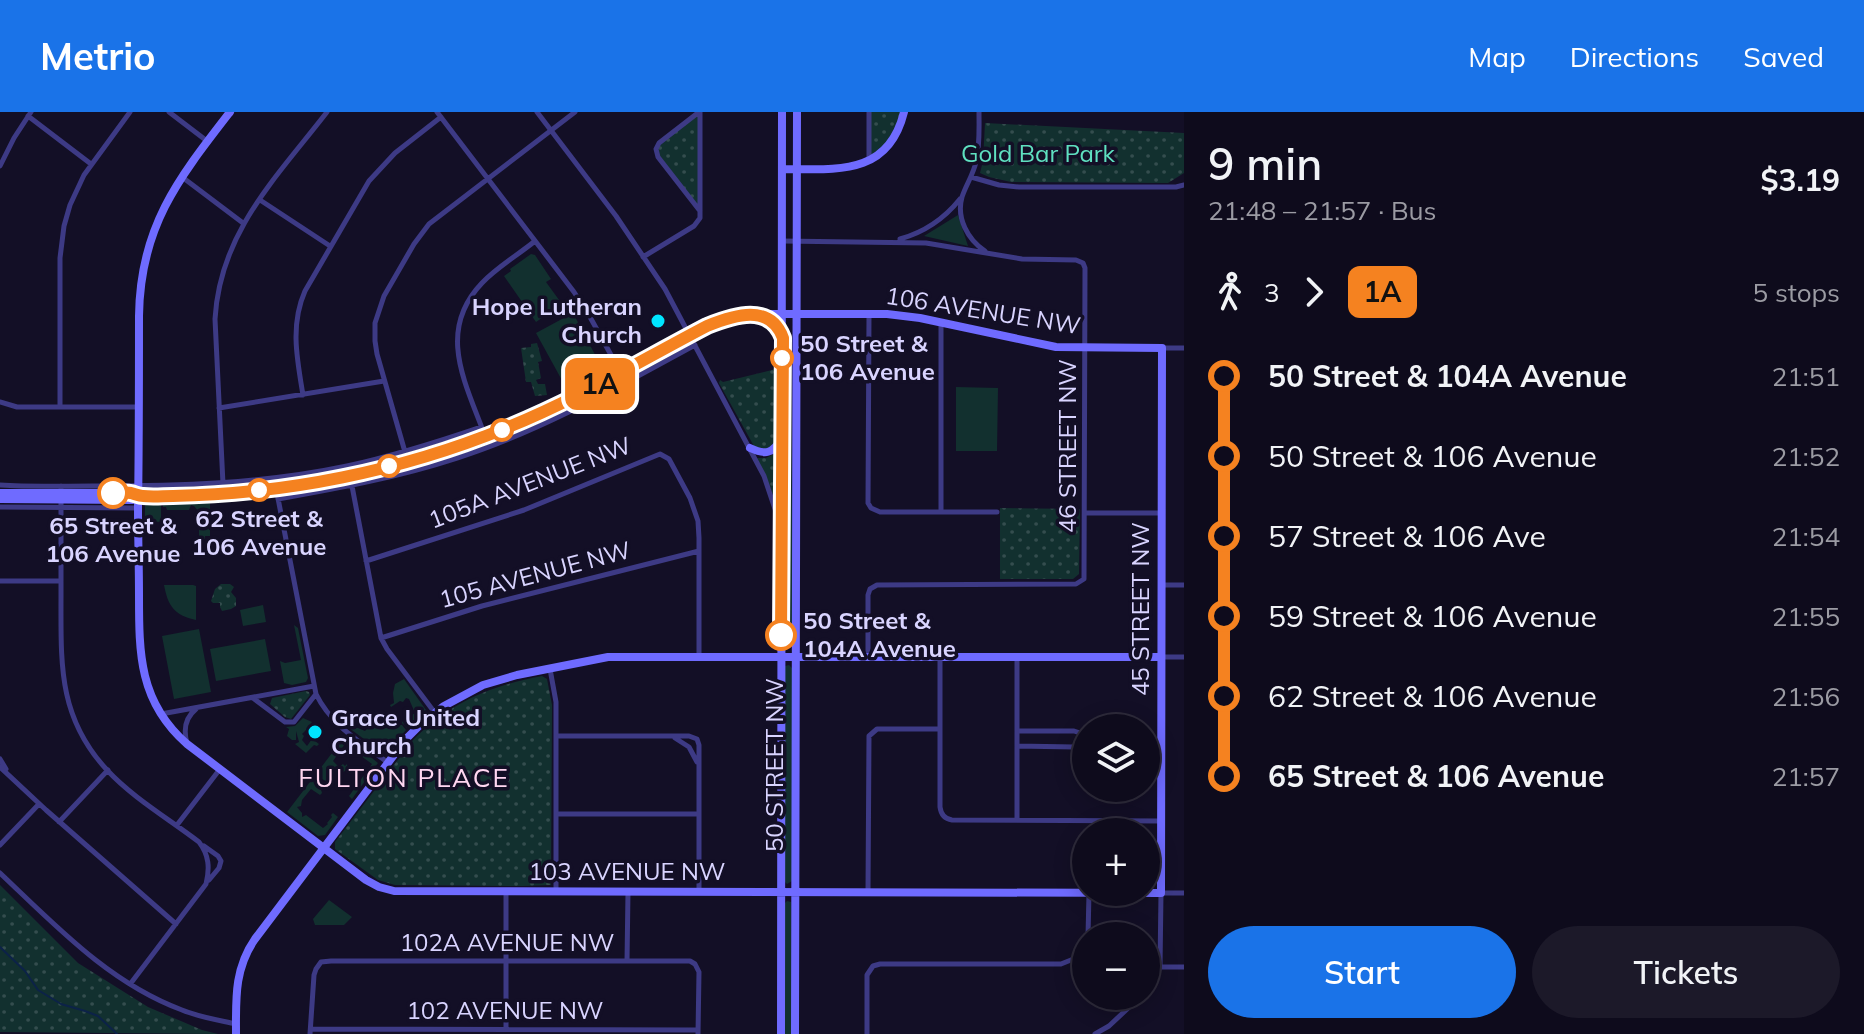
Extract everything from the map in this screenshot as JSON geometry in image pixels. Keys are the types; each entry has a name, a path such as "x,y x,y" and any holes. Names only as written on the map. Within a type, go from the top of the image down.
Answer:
{"street":[{"path":"60,407 62,236 79,184 130,112"},
{"path":"169,112 207,141"},
{"name":"103 AVENUE NW","path":"230,112 170,195 155,229 141,280 139,649 144,678 160,715 174,732 366,880 385,889 1072,893"},
{"path":"223,484 215,330 217,296 226,260 243,223 327,112"},
{"path":"537,112 616,216 665,289 750,448 771,492 781,530"},
{"path":"405,452 375,348 376,316 384,296 420,235 439,216 575,112"},
{"path":"643,257 698,221 701,212 700,112"},
{"path":"700,112 659,143 656,152 701,212"},
{"name":"50 STREET NW","path":"781,1034 782,112"},
{"name":"50 STREET NW","path":"795,1034 797,112"},
{"path":"869,112 869,161"},
{"path":"782,169 844,169 869,161 895,135 904,112"},
{"path":"891,241 929,227 947,214 963,195 978,149 979,112"},
{"path":"0,166 29,114 91,164"},
{"path":"303,395 296,320 305,291 359,196 377,171 439,114 581,302 621,373"},
{"path":"181,177 243,223"},
{"path":"971,177 1019,187 1184,185"},
{"path":"963,195 961,210 966,230 976,244 989,254"},
{"path":"260,200 330,246"},
{"path":"483,432 457,355 461,318 467,303 481,284 535,241"},
{"path":"782,241 934,243 989,254"},
{"name":"46 STREET NW","path":"868,656 868,595 872,587 880,584 1076,584 1082,581 1085,574 1086,273 1083,263 989,254"},
{"path":"750,314 773,322 783,338"},
{"name":"106 AVENUE NW","path":"0,493 132,500 139,496 212,495 276,488 380,469 547,411 690,335 724,320 750,314 905,316 1049,346 1184,348"},
{"path":"869,315 868,503 871,508 880,512 997,512"},
{"path":"941,323 941,512"},
{"path":"278,499 352,486 459,458 587,404 695,345"},
{"name":"45 STREET NW","path":"1160,967 1162,348"},
{"path":"219,408 384,381"},
{"path":"0,402 17,407 139,407"},
{"name":"106 AVENUE NW","path":"0,499 61,496 139,486 223,484 315,472 483,432"},
{"path":"750,448 768,453 782,438"},
{"name":"105A AVENUE NW","path":"366,561 524,510 662,454 669,459 693,503 699,551"},
{"path":"0,485 61,496"},
{"path":"352,486 381,638 435,713"},
{"path":"276,488 316,694 335,722 387,762"},
{"path":"0,507 61,496"},
{"path":"61,496 61,655 71,709 84,738 108,770 221,861 219,868 131,983"},
{"name":"106 AVENUE NW","path":"61,496 138,508"},
{"path":"1085,513 1162,513"},
{"path":"699,551 699,656"},
{"name":"105 AVENUE NW","path":"381,638 482,606 699,551"},
{"path":"0,581 61,581"},
{"path":"1161,585 1184,585"},
{"path":"1017,656 1017,820"},
{"path":"0,873 102,966 181,1010 236,1029 237,981 246,954 323,847 413,731 461,695 483,685 510,676 614,657 1184,657"},
{"path":"940,657 940,807 944,817 952,820 1161,821"},
{"path":"550,668 556,702 556,892"},
{"path":"160,715 314,686"},
{"path":"252,697 290,723 316,694"},
{"path":"187,744 185,726 196,708"},
{"path":"868,892 868,741 872,731 940,729"},
{"path":"1017,731 1074,731 1080,733 1082,739 1074,747 1017,746"},
{"path":"556,736 689,736 697,739 699,892"},
{"path":"670,736 689,747 699,769"},
{"path":"0,759 11,777"},
{"path":"0,767 176,924"},
{"path":"177,825 220,769"},
{"path":"59,822 108,770"},
{"path":"0,845 39,804"},
{"path":"556,814 699,814"},
{"path":"199,842 209,865 206,884"},
{"path":"506,892 506,1029"},
{"path":"627,961 628,892"},
{"name":"103 AVENUE NW","path":"1161,893 1184,893"},
{"path":"867,1034 867,975 871,968 880,964 1055,965 1072,960"},
{"name":"102A AVENUE NW","path":"310,1032 314,975 319,964 327,961 686,961 695,964 699,972 698,1032"},
{"path":"1160,967 1184,967"},
{"path":"1095,1034 1126,1010"},
{"name":"102 AVENUE NW","path":"310,1032 506,1029 698,1032"}],"green space":[{"path":"699,112 701,212 658,157 657,147"},
{"path":"869,112 904,112 899,129 869,161"},
{"name":"Gold Bar Park","path":"985,123 1184,133 1184,173 1168,183 1011,182 989,177 980,173"},
{"path":"958,215 968,246 924,236"},
{"path":"531,254 535,255 551,279 546,282 562,304 536,322 504,276"},
{"path":"573,313 600,364 564,384 536,333"},
{"path":"537,343 542,361 538,362 541,378 536,380 538,384 545,384 547,395 535,396 531,382 526,382 521,348"},
{"path":"778,367 777,439 771,449 755,448 719,383 720,380 723,382"},
{"path":"786,367 791,378 793,645 789,648 785,645"},
{"path":"956,387 998,388 997,451 956,451"},
{"path":"777,454 777,504 757,458"},
{"path":"210,502 210,536 205,536 205,539 199,536 199,512 194,506 191,505 189,510 167,510 163,507 163,504"},
{"path":"147,504 161,504 161,522 145,521"},
{"path":"1000,508 1080,509 1079,574 1073,579 1000,579"},
{"path":"221,584 234,587 231,592 236,598 236,606 222,611 220,603 211,601 215,589"},
{"path":"164,585 196,586 196,620 173,608"},
{"path":"263,605 266,622 243,626 240,610"},
{"path":"294,625 298,628 308,678 306,682 292,685 284,683 280,661 301,660"},
{"path":"199,629 211,692 174,699 162,636"},
{"path":"265,639 271,671 216,681 210,649"},
{"path":"785,666 792,668 792,881 787,884 784,881"},
{"path":"542,676 547,679 552,705 551,885 395,885 378,880 335,849 335,842 413,740 427,727 472,698 505,685"},
{"path":"404,679 426,710 407,728 403,721 415,713 409,699 390,705 394,703 395,684"},
{"path":"306,691 310,695 291,719 270,704 272,698"},
{"path":"303,718 312,722 302,734 302,740 307,746 312,739 319,744 306,753 295,744 299,742 296,731 296,740 292,740 287,736 289,729 286,727 295,726"},
{"path":"392,719 406,730 386,753 349,728 365,731 375,720 388,726"},
{"path":"345,736 355,744 352,748 345,744 333,761 339,767 347,764 348,769 332,784 322,779 318,783 313,782 320,786 322,793 320,795 311,789 301,806 297,807 302,817 306,815 323,828 333,813 338,817 325,835 318,836 287,812"},
{"path":"356,745 378,763 352,799 349,796 372,764 357,753"},
{"path":"0,885 78,963 148,1007 218,1034 0,1032"},
{"path":"329,900 352,917 344,925 315,925 313,919"},
{"path":"791,902 792,1034 784,1034 784,904"}],"waterway":[{"path":"0,947 25,971 38,990 61,1004 98,1016 117,1034"}],"bus line":[{"name":"1A","path":"113,493 174,496 245,492 352,475 409,461 490,435 547,411 707,326 750,314 773,322 783,338 781,635"}],"place":[{"name":"Hope Lutheran Church","path":"658,321"},
{"name":"50 Street & 106 Avenue","path":"782,358"},
{"name":"62 Street & 106 Avenue","path":"259,490"},
{"name":"65 Street & 106 Avenue","path":"113,493"},
{"name":"50 Street & 104A Avenue","path":"781,635"},
{"name":"Grace United Church","path":"315,732"}],"district":[{"name":"FULTON PLACE","path":"404,778"}]}
